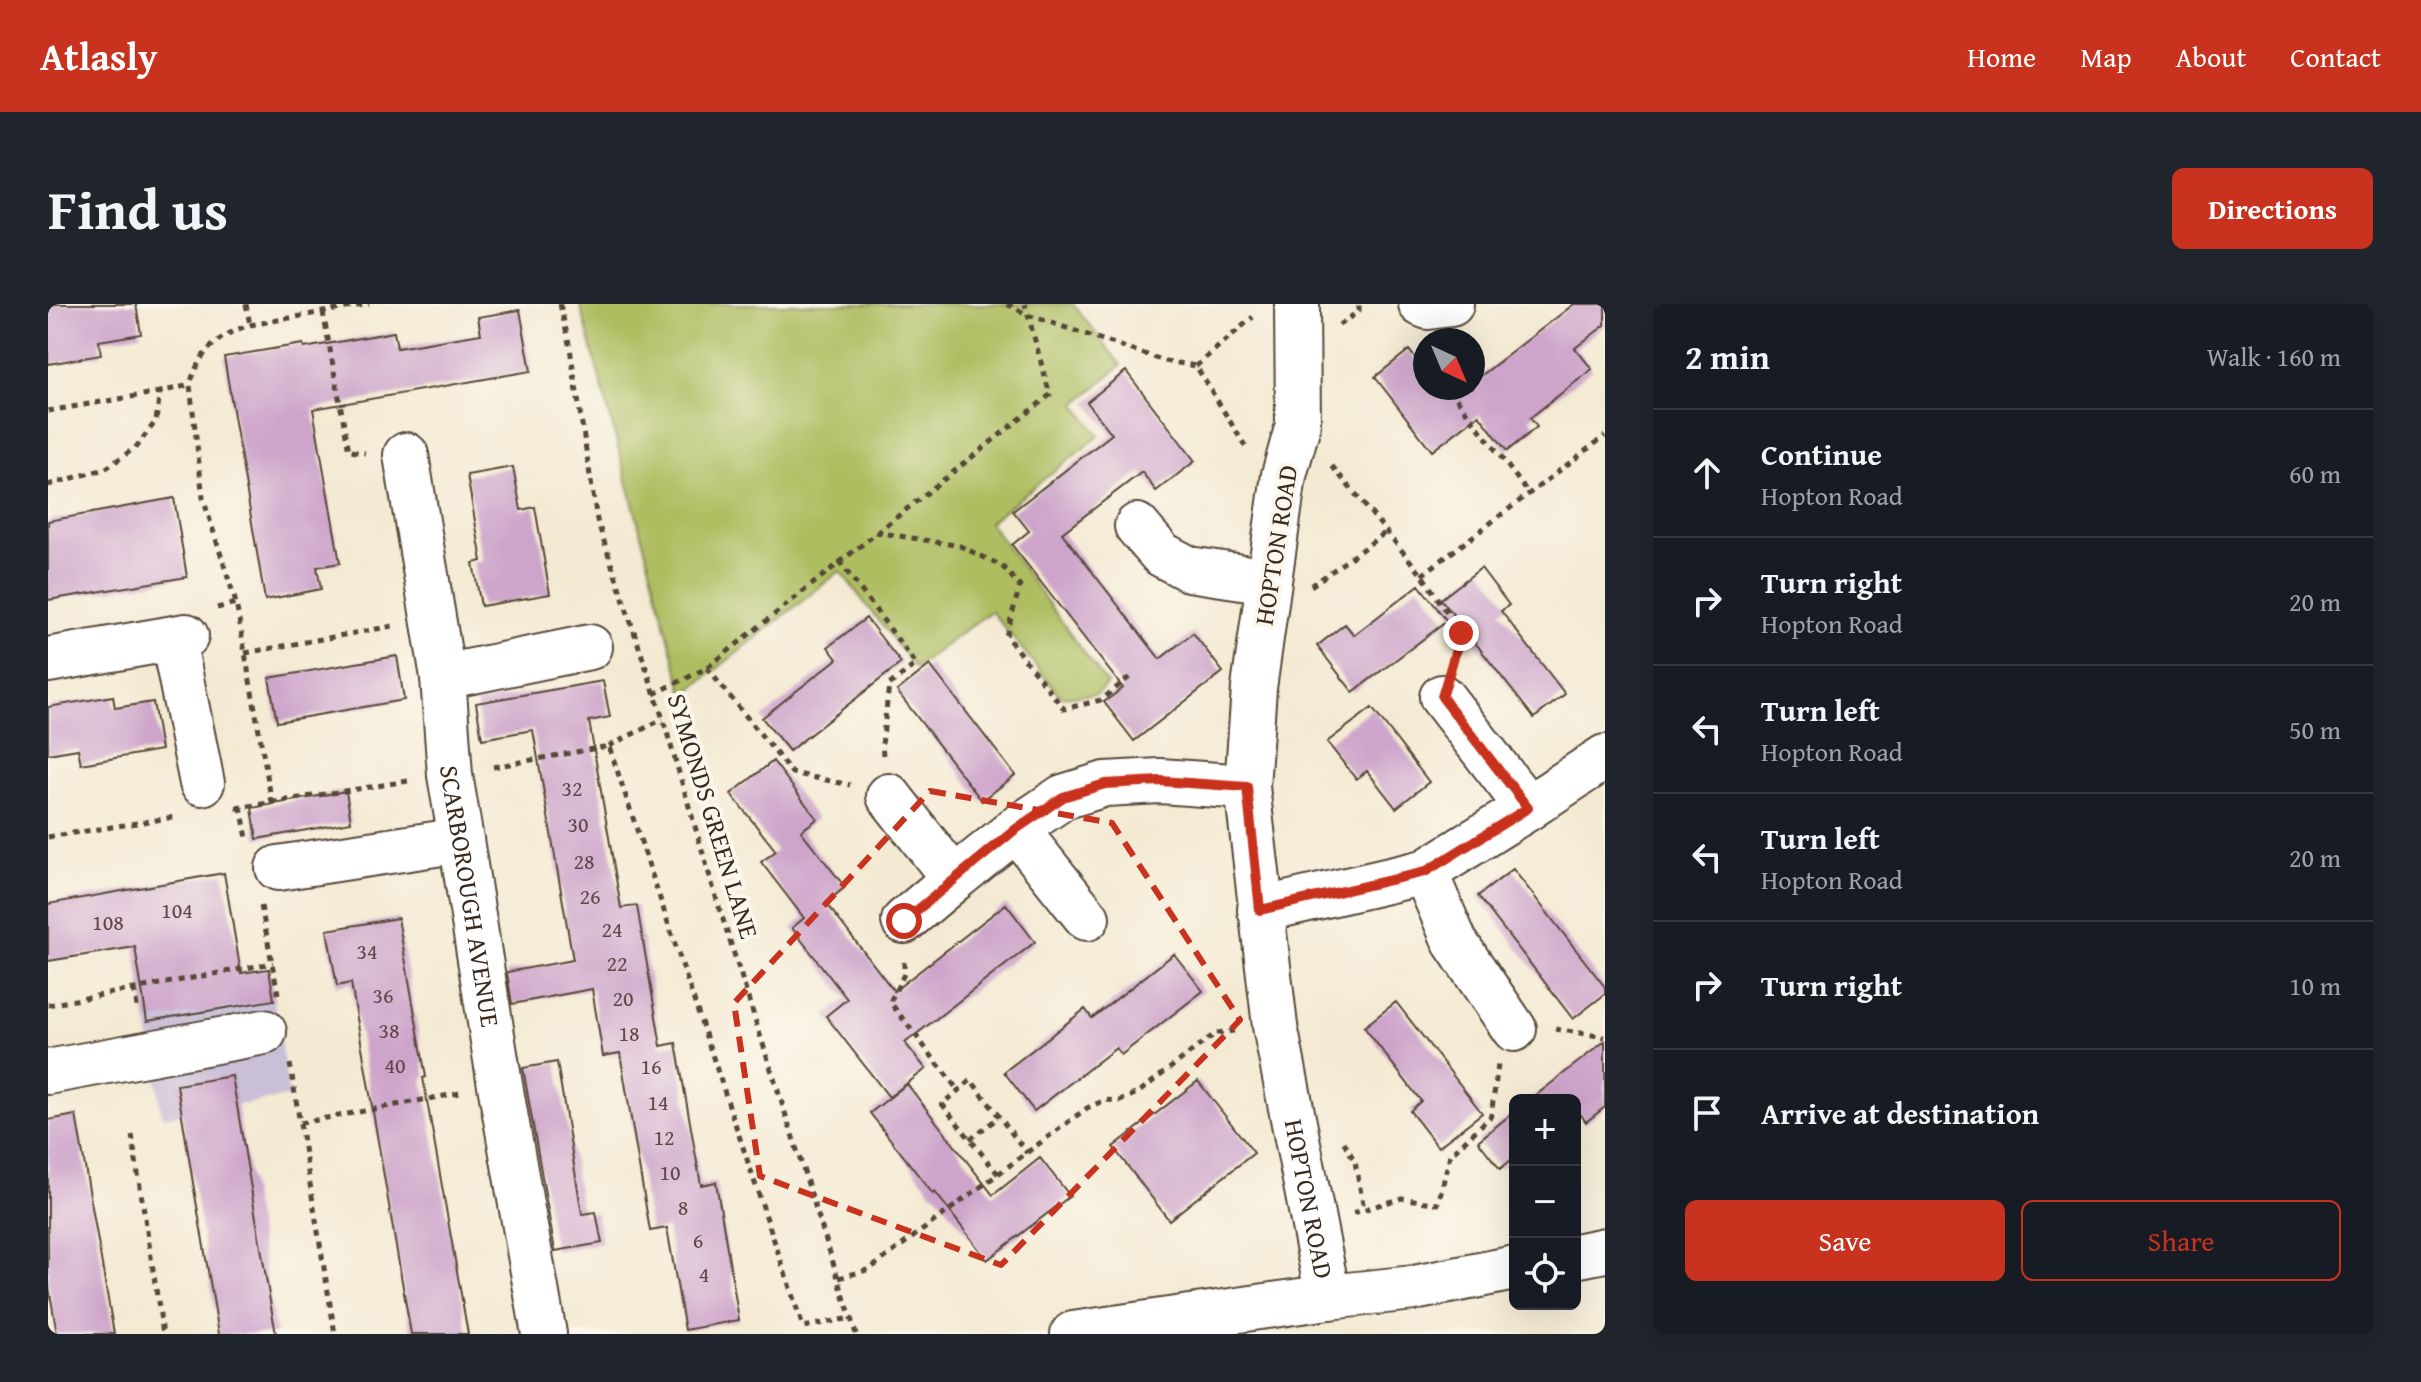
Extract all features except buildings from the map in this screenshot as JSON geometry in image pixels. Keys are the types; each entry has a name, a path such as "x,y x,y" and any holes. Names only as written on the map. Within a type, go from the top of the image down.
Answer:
{"street":[{"path":"1421,304 1428,307 1451,304"},
{"name":"HOPTON ROAD","path":"1276,309 1298,425 1284,475 1269,581 1254,688 1247,787 1275,1026 1328,1297"},
{"name":"SCARBOROUGH AVENUE","path":"406,455 443,677 450,775 544,1334"},
{"path":"1137,526 1161,554 1189,569 1269,581"},
{"path":"48,660 179,638 203,803"},
{"path":"443,677 590,647"},
{"path":"1442,697 1528,808"},
{"path":"1260,910 1425,872 1605,757"},
{"path":"904,921 1016,829 1063,797 1105,784 1160,781 1247,787"},
{"path":"889,796 954,879"},
{"path":"1016,829 1087,918"},
{"path":"278,868 461,840"},
{"path":"1425,872 1455,942 1514,1029"},
{"path":"48,1072 264,1032"},
{"path":"1581,1255 1605,1250"},
{"path":"1073,1334 1328,1297 1414,1288 1509,1269"}],"path":[{"path":"246,304 250,325"},
{"path":"272,803 236,603 203,498 190,385 195,368 217,340 233,330 369,304"},
{"name":"SYMONDS GREEN LANE","path":"560,304 570,348 597,520 663,719 719,907 856,1334"},
{"path":"1007,304 1028,315 1165,361 1196,366 1276,309"},
{"path":"654,694 707,668 1050,395 1025,304"},
{"path":"323,312 349,451 406,455"},
{"path":"1196,366 1260,470 1284,475"},
{"path":"48,411 190,385"},
{"path":"48,485 105,469 136,447 156,421 160,392"},
{"path":"1458,400 1529,494"},
{"path":"1298,425 1422,575 1461,633 1442,697"},
{"path":"1422,575 1605,436"},
{"path":"875,532 960,546 1002,566 1020,586 1006,636 1064,709 1101,700 1131,676"},
{"path":"707,668 792,773 889,796 882,745 889,685 916,664 839,561"},
{"path":"245,653 433,619"},
{"path":"48,837 203,803 272,803 609,746 663,719"},
{"path":"609,746 803,1327 851,1318"},
{"path":"904,921 904,974 890,1002 958,1090"},
{"path":"48,1005 273,963"},
{"path":"839,1278 870,1269 1087,1108 1105,1100 1120,1101 1139,1092 1216,1033 1275,1026"},
{"path":"1314,1224 1402,1198 1438,1204 1450,1155 1491,1116 1499,1053 1514,1029 1561,1029 1605,1037"},
{"path":"998,1174 942,1104 971,1080 1027,1153"},
{"path":"300,1123 500,1085"},
{"path":"970,1139 999,1117"},
{"path":"132,1135 163,1334"}],"highlighted area":[{"path":"930,791 1112,823 1240,1020 1001,1265 760,1176 734,1003"}],"shaded area":[{"path":"269,969 289,1097 162,1117 142,990"}],"green space":[{"path":"580,304 1073,304 1121,365 1076,404 1099,436 989,522 1107,684 1097,694 1061,697 991,611 915,668 840,571 684,695"}],"route":[{"path":"904,921 1016,829 1063,797 1105,784 1160,781 1247,787 1260,910 1425,872 1528,808 1442,697 1461,633"}]}
